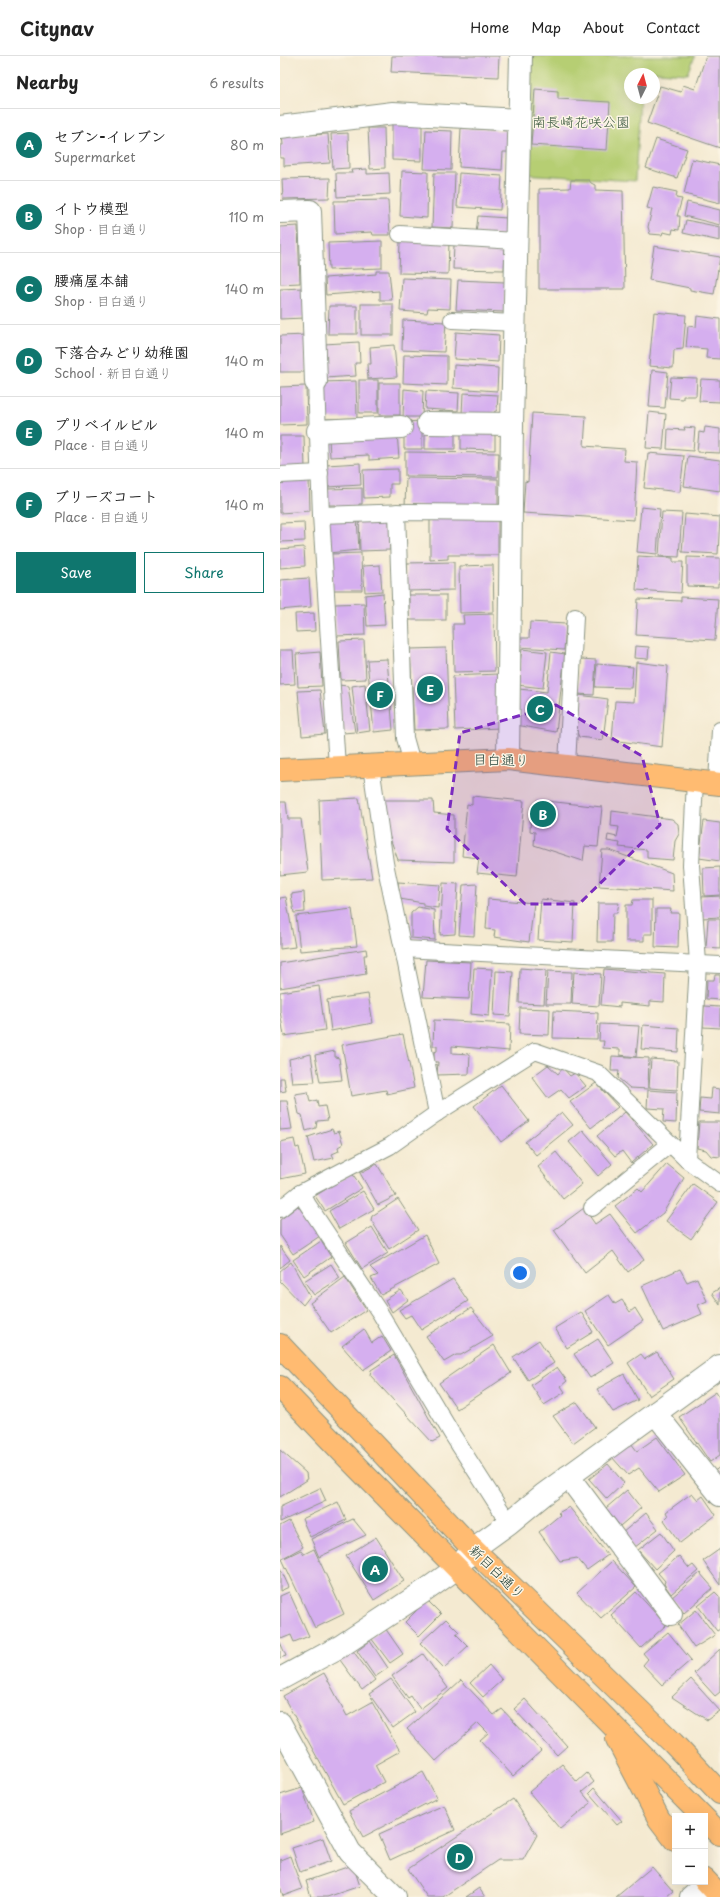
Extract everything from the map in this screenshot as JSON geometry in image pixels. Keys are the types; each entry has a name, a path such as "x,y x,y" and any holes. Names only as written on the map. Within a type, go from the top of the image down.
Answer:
{"main road":[{"name":"目白通り","path":"280,770 508,759 567,764 718,784"},
{"name":"新目白通り","path":"280,1345 473,1549 673,1743 720,1793"},
{"name":"新目白通り","path":"280,1387 348,1458 606,1717 699,1813"},
{"path":"606,1717 659,1819 672,1836"},
{"path":"673,1743 720,1775"},
{"path":"708,1822 720,1834"}],"street":[{"path":"508,759 512,424 520,56"},
{"path":"280,127 393,113 519,120"},
{"path":"280,212 310,211 316,382"},
{"path":"428,422 512,424"},
{"path":"318,431 401,427"},
{"path":"280,1679 341,1646 457,1568 473,1549 509,1523 568,1476 720,1366"},
{"path":"655,1413 720,1495"},
{"path":"568,1476 671,1614"},
{"path":"280,1723 350,1852 395,1897"}],"lane":[{"path":"400,234 516,241"},
{"path":"452,320 514,323"},
{"path":"316,382 321,515 337,767"},
{"path":"280,475 320,473"},
{"path":"397,512 405,738 412,764"},
{"path":"321,515 397,512 511,513"},
{"path":"567,764 575,617"},
{"path":"718,784 720,730"},
{"path":"371,766 385,864 437,1112"},
{"path":"687,1160 698,964 690,866 695,780"},
{"path":"403,949 720,965"},
{"path":"280,1209 300,1193 390,1146 437,1112 536,1051 598,1073 687,1160 720,1184"},
{"path":"592,1208 670,1144"},
{"path":"300,1193 380,1313 452,1434 509,1523"}],"highlighted area":[{"path":"556,705 642,756 660,825 579,904 525,904 447,829 460,733"}],"green space":[{"name":"南長崎花咲公園","path":"530,56 695,56 688,74 660,72 660,68 624,68 624,104 640,104 635,181 523,174"}],"building":[{"path":"392,56 499,56 498,77 391,72"},
{"path":"706,56 720,56 720,148 647,123 654,104 660,104 660,86 681,92 683,85 695,89"},
{"path":"535,89 558,91 558,99 610,102 607,150 531,145"},
{"path":"392,121 422,122 422,161 392,160"},
{"path":"368,128 384,128 385,168 370,169"},
{"path":"461,128 509,131 508,152 503,152 502,170 459,167"},
{"path":"426,130 452,131 451,170 424,169"},
{"path":"348,133 349,168 333,169 331,134"},
{"path":"328,134 330,163 284,166 284,158 280,158 280,145 283,145 282,136"},
{"path":"656,139 687,149 677,178 646,168"},
{"path":"692,159 720,165 720,203 684,194"},
{"path":"367,169 367,174 389,173 390,194 337,197 336,173 352,173 351,170"},
{"path":"402,171 428,172 427,218 400,216"},
{"path":"434,173 455,173 453,228 432,227"},
{"path":"459,173 502,176 500,210 457,207"},
{"path":"330,178 329,198 283,199 282,179"},
{"path":"571,180 589,180 595,185 595,190 623,191 625,289 539,289 539,189 570,188"},
{"path":"653,187 677,192 676,198 682,199 677,216 680,216 679,230 673,229 672,234 663,232 662,235 650,234 648,227 652,209 647,208"},
{"path":"388,200 390,235 373,235 372,232 335,234 334,201"},
{"path":"687,202 720,210 720,225 684,216"},
{"path":"478,216 507,218 506,236 476,234"},
{"path":"686,220 720,227 720,241 683,233"},
{"path":"298,226 300,283 280,284 280,227"},
{"path":"382,241 382,268 329,270 328,243"},
{"path":"400,241 449,242 448,274 399,273"},
{"path":"454,245 505,247 504,270 453,269"},
{"path":"654,246 720,257 714,294 649,280"},
{"path":"376,271 389,271 392,300 380,300 380,291 326,295 325,278 376,274"},
{"path":"402,278 451,280 450,309 428,308 427,313 400,311"},
{"path":"458,280 505,282 504,312 456,310"},
{"path":"303,288 305,318 280,319 280,289"},
{"path":"361,304 393,304 393,335 361,335"},
{"path":"329,306 357,306 357,334 328,334"},
{"path":"654,312 686,315 683,349 674,350 673,368 649,366"},
{"path":"697,316 720,319 720,359 706,358 707,349 686,347 688,326 696,327"},
{"path":"403,320 446,322 444,352 402,350"},
{"path":"456,332 499,335 498,362 454,359"},
{"path":"307,335 307,372 280,372 280,336"},
{"path":"359,342 360,363 355,363 356,376 325,378 324,344"},
{"path":"394,345 397,377 368,379 367,364 371,364 370,347"},
{"path":"404,355 447,356 447,385 403,383"},
{"path":"454,365 498,368 497,391 453,388"},
{"path":"652,370 668,372 665,408 649,407"},
{"path":"671,377 697,378 696,396 683,396 683,399 669,398"},
{"path":"701,379 720,380 720,402 699,401"},
{"path":"359,380 378,380 378,413 359,413"},
{"path":"356,381 357,418 322,419 321,382"},
{"path":"379,383 400,383 400,415 379,415"},
{"path":"306,386 307,424 280,425 280,387"},
{"path":"404,389 423,391 422,417 403,417"},
{"path":"426,391 459,393 458,411 425,409"},
{"path":"463,393 498,395 497,410 490,415 462,414"},
{"path":"649,412 666,414 663,449 646,448"},
{"path":"532,413 586,416 584,446 625,449 624,461 637,462 634,520 523,513 525,481 528,482"},
{"path":"422,421 422,449 404,449 404,422"},
{"path":"684,427 695,428 693,451 667,449 668,429 685,430"},
{"path":"705,427 720,429 720,453 697,452 699,432 704,433"},
{"path":"461,432 495,434 495,450 461,449"},
{"path":"397,433 399,458 369,460 369,455 330,457 329,437"},
{"path":"425,433 455,434 455,449 425,449"},
{"path":"280,436 304,436 305,469 280,470"},
{"path":"405,452 499,453 498,477 405,476"},
{"path":"648,453 684,456 680,492 644,488"},
{"path":"688,456 720,460 720,491 684,486"},
{"path":"360,463 361,485 327,487 326,465"},
{"path":"398,469 398,484 390,484 390,497 364,498 363,470"},
{"path":"406,478 498,479 498,508 405,506"},
{"path":"309,479 310,511 280,513 280,480"},
{"path":"362,488 362,504 359,504 359,507 336,508 336,505 327,505 327,489"},
{"path":"641,507 660,509 657,554 637,552"},
{"path":"662,512 682,513 679,557 659,556"},
{"path":"389,514 390,550 360,551 359,515"},
{"path":"685,514 720,517 718,554 682,552"},
{"path":"325,517 357,518 359,550 328,553"},
{"path":"498,517 498,555 448,555 448,559 430,560 430,518"},
{"path":"304,522 305,541 280,542 280,523"},
{"path":"304,547 305,566 280,568 280,549"},
{"path":"361,553 362,590 332,590 331,554"},
{"path":"638,556 673,558 673,562 683,562 681,593 636,590"},
{"path":"687,557 720,558 720,583 718,583 718,587 687,586"},
{"path":"454,562 454,590 407,591 407,563"},
{"path":"380,565 382,591 365,592 363,566"},
{"path":"493,565 494,612 460,613 459,566"},
{"path":"309,578 311,607 280,610 280,580"},
{"path":"383,593 385,625 367,626 365,595"},
{"path":"409,595 446,595 446,620 409,620"},
{"path":"681,597 718,599 715,640 636,635 638,599 681,601"},
{"path":"364,603 365,635 336,636 335,604"},
{"path":"314,613 315,631 296,632 295,614"},
{"path":"494,614 495,671 454,672 453,624 464,624 463,615"},
{"path":"530,622 566,624 564,650 519,647 519,638 529,638"},
{"path":"364,640 366,679 341,680 339,641"},
{"path":"635,646 649,647 648,659 634,658"},
{"path":"446,648 449,729 414,730 410,649"},
{"path":"522,649 547,652 543,688 517,685"},
{"path":"280,650 293,650 295,684 280,685"},
{"path":"320,652 322,686 298,687 296,654"},
{"path":"551,652 565,654 556,732 516,725 519,689 547,692"},
{"path":"387,659 393,730 374,732 367,660"},
{"path":"581,659 596,660 594,695 578,694"},
{"path":"636,662 668,666 662,747 612,740 615,701 634,702"},
{"path":"597,664 633,667 631,688 595,687"},
{"path":"498,674 500,728 455,730 453,676"},
{"path":"365,684 370,731 357,733 352,686"},
{"path":"338,685 348,686 355,732 343,733"},
{"path":"320,690 325,734 302,736 298,691"},
{"path":"579,695 608,699 603,740 579,737 577,732"},
{"path":"472,796 524,801 517,877 477,873 479,858 462,856 467,804 472,805"},
{"path":"359,798 372,878 322,880 319,800"},
{"path":"382,800 433,800 434,813 454,815 454,862 398,860 380,810"},
{"path":"537,800 602,807 598,847 585,846 583,861 534,845 535,832 530,831 531,811 535,812"},
{"path":"280,802 286,802 288,819 301,819 308,872 280,875"},
{"path":"612,811 672,819 678,824 679,834 675,841 673,860 647,858 647,850 619,847 620,843 607,841 608,835 617,837 619,827 611,826"},
{"path":"704,821 720,823 720,861 699,858"},
{"path":"602,850 609,850 672,873 673,891 599,886"},
{"path":"720,867 720,895 704,896 703,868"},
{"path":"398,882 440,885 438,908 423,906 423,903 400,899"},
{"path":"443,883 458,884 455,934 440,935"},
{"path":"477,884 474,936 459,935 463,885"},
{"path":"304,892 305,912 294,913 291,894"},
{"path":"720,896 720,917 702,918 701,897"},
{"path":"286,897 295,947 280,949 280,898"},
{"path":"488,899 534,903 529,942 494,937 495,930 486,929"},
{"path":"541,899 575,903 573,942 538,940"},
{"path":"633,900 652,900 652,934 644,934 644,941 626,941 626,905 632,905"},
{"path":"598,903 619,903 617,913 613,913 612,942 597,942"},
{"path":"418,907 434,910 435,940 411,938 411,913"},
{"path":"352,909 357,946 300,951 296,916"},
{"path":"656,909 671,909 670,913 679,913 678,948 655,947"},
{"path":"708,919 720,919 720,949 706,948"},
{"path":"366,949 367,955 364,955 366,974 280,988 280,963"},
{"path":"426,960 471,962 469,999 423,997"},
{"path":"474,968 492,969 489,1016 471,1014"},
{"path":"520,968 546,970 544,1004 519,1003"},
{"path":"604,969 665,974 664,1002 650,1001 650,1006 620,1003 620,1007 601,1005"},
{"path":"496,971 513,972 510,1016 494,1015"},
{"path":"548,971 572,972 571,1004 546,1004"},
{"path":"574,972 601,974 599,1006 572,1004"},
{"path":"715,975 720,975 720,1000 706,999 707,980 714,980"},
{"path":"319,986 325,1030 284,1036 280,1011 280,992"},
{"path":"368,994 373,1023 331,1031 327,1000"},
{"path":"704,1006 720,1007 720,1028 703,1027"},
{"path":"520,1008 550,1009 549,1035 519,1034"},
{"path":"554,1011 598,1013 597,1039 553,1038"},
{"path":"434,1020 510,1024 509,1051 452,1046 452,1053 470,1054 469,1074 437,1075 438,1062 434,1062 434,1052 437,1051 437,1046 433,1046"},
{"path":"600,1024 639,1026 636,1057 620,1055 620,1049 603,1048 604,1041 599,1041"},
{"path":"643,1025 679,1028 678,1052 641,1049"},
{"path":"403,1034 414,1088 387,1094 386,1090 351,1096 342,1045"},
{"path":"335,1051 335,1057 339,1058 342,1080 320,1082 315,1055"},
{"path":"311,1054 315,1082 292,1083 289,1059"},
{"path":"612,1056 649,1058 648,1089 630,1088 618,1078 619,1071 611,1071"},
{"path":"651,1059 678,1061 677,1090 649,1088"},
{"path":"548,1065 558,1074 563,1068 570,1076 575,1073 586,1086 569,1098 561,1089 548,1098 532,1077"},
{"path":"280,1078 284,1078 286,1091 280,1092"},
{"path":"596,1083 618,1107 591,1128 570,1102"},
{"path":"501,1085 529,1121 501,1142 474,1106"},
{"path":"712,1088 720,1089 720,1114 699,1112 700,1098 711,1099"},
{"path":"648,1090 677,1092 676,1123 663,1122 664,1109 647,1108"},
{"path":"308,1092 310,1102 317,1100 318,1107 325,1106 328,1120 317,1121 316,1128 306,1131 302,1115 299,1114 295,1094"},
{"path":"280,1101 287,1101 292,1129 280,1130"},
{"path":"562,1112 573,1125 536,1155 525,1142"},
{"path":"625,1112 653,1144 631,1163 622,1151 615,1156 597,1136"},
{"path":"699,1122 720,1122 720,1157 711,1156 706,1150 697,1148"},
{"path":"332,1129 334,1133 339,1131 343,1144 338,1147 339,1151 332,1154 334,1158 314,1162 308,1137"},
{"path":"583,1130 612,1164 598,1176 569,1142"},
{"path":"294,1139 296,1148 299,1147 305,1174 280,1179 280,1142"},
{"path":"556,1152 582,1184 563,1199 538,1167"},
{"path":"377,1164 396,1196 378,1205 360,1173"},
{"path":"667,1164 684,1178 663,1213 637,1233 615,1206 638,1188 642,1192"},
{"path":"352,1173 362,1188 325,1211 315,1196"},
{"path":"693,1184 718,1202 691,1239 666,1221"},
{"path":"363,1191 374,1209 339,1229 329,1211"},
{"path":"398,1199 418,1230 389,1249 371,1220 372,1216"},
{"path":"298,1206 320,1236 293,1254 280,1235 280,1220"},
{"path":"584,1208 595,1224 610,1214 644,1260 628,1272 613,1251 585,1273 554,1230"},
{"path":"372,1227 388,1253 362,1269 346,1243"},
{"path":"425,1235 439,1264 381,1295 371,1278 378,1275 370,1267"},
{"path":"321,1241 331,1257 304,1276 293,1260"},
{"path":"280,1246 290,1260 280,1268"},
{"path":"291,1262 310,1296 303,1305 280,1281 280,1271"},
{"path":"331,1264 340,1278 314,1295 304,1281"},
{"path":"680,1269 687,1282 697,1278 707,1301 698,1305 702,1314 663,1331 642,1286"},
{"path":"345,1277 366,1310 331,1333 310,1303"},
{"path":"453,1279 468,1301 421,1330 411,1315 405,1318 399,1310"},
{"path":"720,1288 720,1305 712,1293"},
{"path":"401,1290 408,1300 392,1312 385,1300"},
{"path":"609,1295 615,1304 622,1300 630,1312 635,1308 643,1321 608,1345 585,1311"},
{"path":"471,1308 493,1336 461,1355 456,1355 444,1362 426,1336"},
{"path":"581,1312 593,1332 567,1348 555,1328"},
{"path":"364,1329 372,1343 382,1336 391,1351 363,1370 342,1346"},
{"path":"598,1339 614,1363 590,1378 574,1354"},
{"path":"539,1340 554,1363 528,1380 513,1357"},
{"path":"494,1345 511,1373 457,1409 439,1383"},
{"path":"657,1352 674,1379 649,1396 628,1363 641,1354 645,1359"},
{"path":"394,1355 440,1438 432,1442 370,1375 371,1370"},
{"path":"557,1367 567,1381 561,1386 565,1392 544,1405 531,1385"},
{"path":"624,1374 638,1400 613,1412 597,1389"},
{"path":"716,1392 720,1399 720,1455 710,1462 679,1417"},
{"path":"577,1402 595,1427 573,1443 553,1416"},
{"path":"657,1437 685,1475 659,1492 639,1468 628,1475 611,1456 631,1443 637,1451"},
{"path":"280,1450 306,1473 307,1480 280,1497"},
{"path":"608,1464 624,1483 607,1499 589,1479"},
{"path":"720,1467 720,1481 713,1472"},
{"path":"320,1488 326,1501 280,1522 280,1507"},
{"path":"627,1490 641,1508 620,1526 606,1508"},
{"path":"692,1493 698,1500 703,1496 716,1515 680,1543 664,1520 668,1516 666,1512"},
{"path":"338,1502 346,1520 310,1537 302,1519"},
{"path":"569,1507 608,1555 587,1570 577,1558 560,1561 539,1532 560,1515 558,1513"},
{"path":"646,1513 658,1529 634,1548 622,1533"},
{"path":"353,1519 366,1535 319,1557 311,1539"},
{"path":"289,1521 303,1547 281,1559 280,1526"},
{"path":"661,1532 674,1551 655,1569 638,1550"},
{"path":"376,1537 404,1581 374,1600 346,1556"},
{"path":"314,1549 344,1614 315,1628 282,1559 301,1550 304,1554"},
{"path":"720,1549 720,1585 703,1561"},
{"path":"679,1556 689,1568 693,1565 698,1571 671,1594 664,1584 665,1581 658,1573"},
{"path":"612,1561 636,1587 601,1618 577,1593"},
{"path":"280,1568 289,1587 280,1591"},
{"path":"700,1573 713,1588 684,1613 671,1598"},
{"path":"289,1592 309,1636 294,1642 291,1635 281,1639 280,1636 280,1596"},
{"path":"636,1592 666,1625 641,1648 611,1615"},
{"path":"715,1592 720,1597 720,1629 717,1631 698,1606"},
{"path":"427,1600 441,1614 419,1636 405,1622"},
{"path":"696,1610 715,1635 694,1648 678,1625"},
{"path":"446,1619 459,1632 456,1634 468,1646 444,1668 420,1643"},
{"path":"385,1628 403,1654 390,1663 371,1638"},
{"path":"668,1632 691,1660 662,1685 643,1665 648,1659 643,1653"},
{"path":"370,1641 388,1668 375,1677 357,1651"},
{"path":"280,1642 286,1656 280,1658"},
{"path":"720,1649 720,1692 715,1696 694,1673"},
{"path":"353,1651 375,1680 362,1690 340,1660"},
{"path":"423,1654 448,1688 420,1709 411,1696 408,1698 392,1676"},
{"path":"489,1665 502,1680 483,1697 470,1683"},
{"path":"324,1673 347,1716 372,1702 400,1751 375,1765 384,1782 343,1804 283,1696"},
{"path":"391,1679 415,1712 393,1728 369,1694"},
{"path":"691,1679 720,1711 707,1720 672,1697"},
{"path":"461,1680 494,1715 502,1709 541,1751 513,1776 480,1740 488,1733 478,1723 436,1761 407,1729"},
{"path":"525,1699 567,1746 557,1755 514,1709"},
{"path":"562,1764 577,1782 587,1773 594,1782 582,1792 591,1803 560,1829 529,1792"},
{"path":"423,1772 437,1798 363,1837 349,1811"},
{"path":"302,1788 314,1822 280,1834 280,1795"},
{"path":"594,1788 622,1821 617,1825 589,1793"},
{"path":"513,1799 537,1835 523,1860 498,1860 443,1897 427,1897 408,1869"},
{"path":"444,1805 455,1830 390,1860 379,1834"},
{"path":"323,1838 331,1861 300,1872 292,1848"},
{"path":"290,1856 302,1889 283,1896 280,1886 280,1860"},
{"path":"353,1865 360,1886 327,1897 311,1897 306,1881"},
{"path":"652,1867 673,1891 666,1897 616,1897"},
{"path":"479,1888 485,1897 466,1897"}],"place":[{"name":"プリベイルビル","path":"430,689"},
{"name":"ブリーズコート","path":"380,695"},
{"name":"腰痛屋本舗","path":"540,709"},
{"name":"イトウ模型","path":"543,814"},
{"name":"セブン-イレブン","path":"375,1569"},
{"name":"下落合みどり幼稚園","path":"460,1857"}]}
